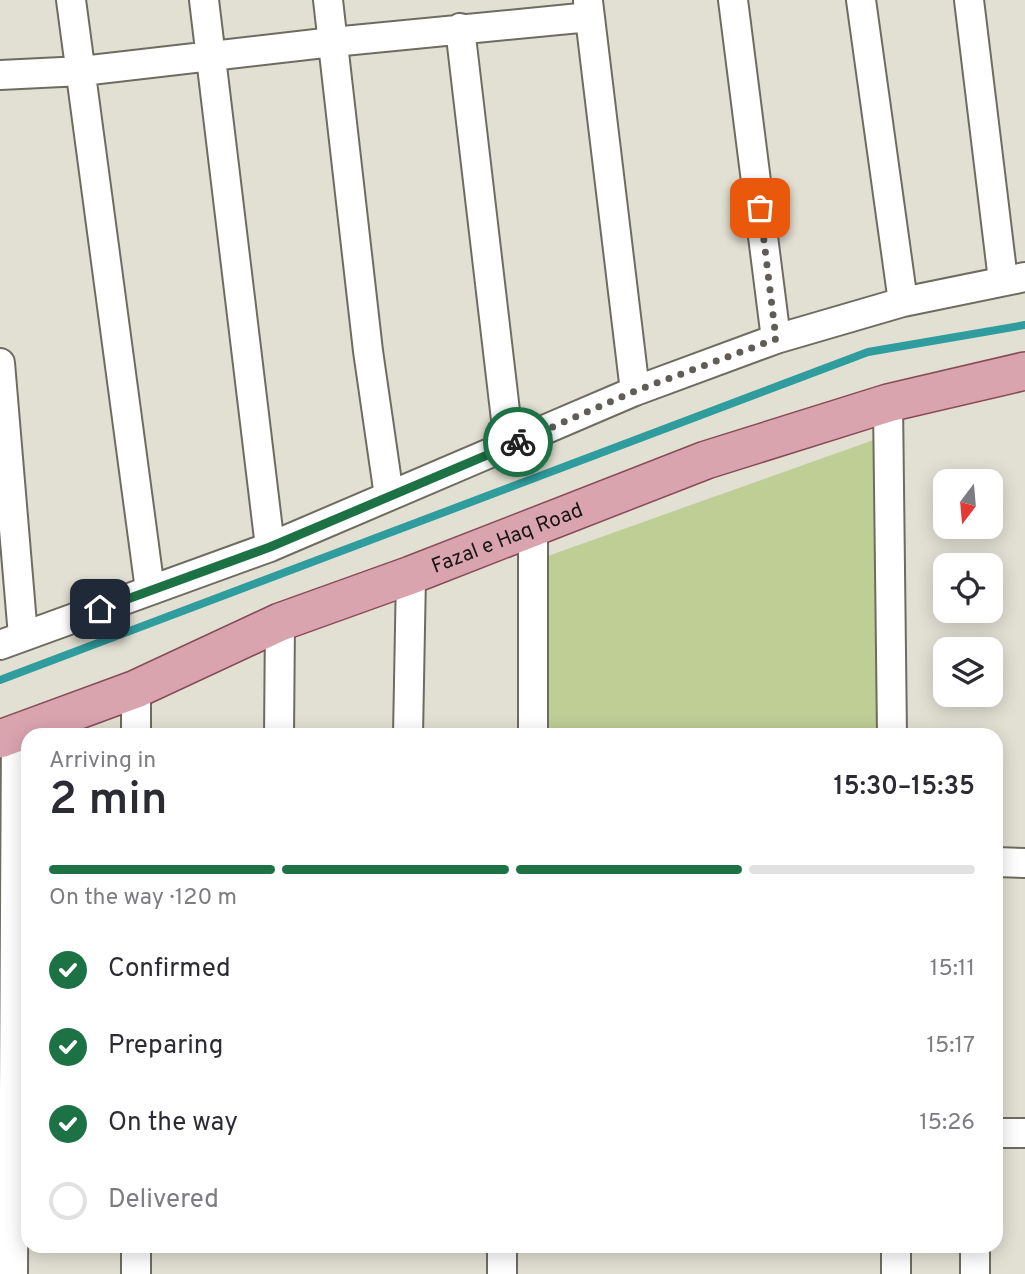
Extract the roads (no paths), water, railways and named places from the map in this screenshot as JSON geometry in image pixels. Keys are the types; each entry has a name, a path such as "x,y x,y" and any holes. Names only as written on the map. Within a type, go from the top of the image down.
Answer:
{"main road":[{"name":"Fazal e Haq Road","path":"27,728 136,689 280,622 411,575 533,525 706,460 888,403 1025,371"}],"street":[{"path":"71,0 150,590"},
{"path":"204,0 270,547"},
{"path":"328,0 368,351 389,496"},
{"path":"733,0 776,339"},
{"path":"861,0 903,302"},
{"path":"0,363 12,641 270,547 635,391 776,339 903,302 1014,279 968,0"},
{"path":"0,75 82,71 212,57 460,28 589,8 635,391"},
{"path":"460,28 509,445"},
{"path":"888,403 892,728"},
{"path":"533,525 533,728"},
{"path":"408,728 411,575"},
{"path":"279,728 280,622"},
{"path":"136,689 136,728"},
{"path":"8,735 14,1054 13,1274"},
{"path":"1003,862 1025,863"},
{"path":"1003,1133 1025,1133"},
{"path":"136,1253 136,1274"},
{"path":"502,1253 502,1274"},
{"path":"896,1253 896,1274"},
{"path":"975,1253 975,1274"}],"waterway":[{"path":"0,680 868,352 1025,325"}]}
